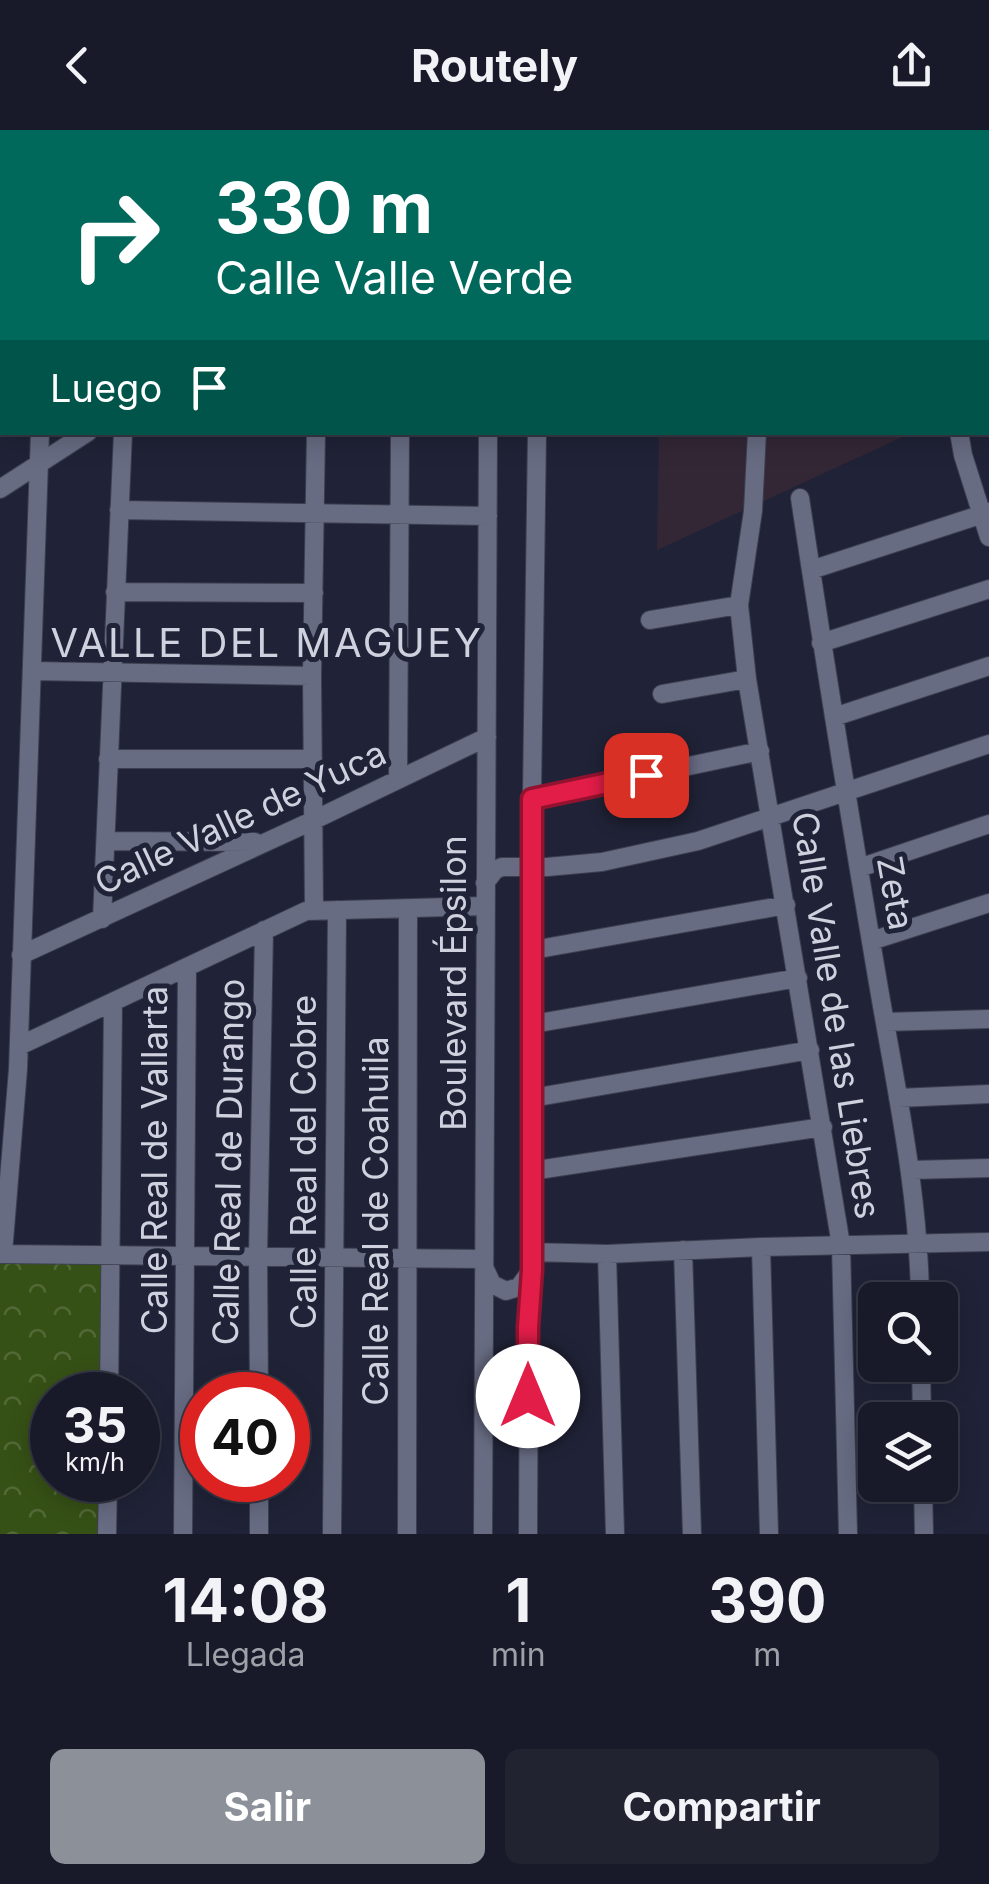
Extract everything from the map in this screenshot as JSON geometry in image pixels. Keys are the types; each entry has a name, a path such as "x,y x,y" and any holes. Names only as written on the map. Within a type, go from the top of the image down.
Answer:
{"street":[{"path":"40,435 19,1046 4,1181 2,1254 186,1254 484,1262 492,1284 506,1291 519,1288 532,1261"},
{"path":"0,489 84,435"},
{"path":"102,918 123,435"},
{"path":"314,909 316,435"},
{"path":"398,779 400,435"},
{"name":"Boulevard Épsilon","path":"483,1534 488,435"},
{"path":"528,1534 536,435"},
{"name":"Calle Valle de las Liebres","path":"757,435 753,511 739,606 747,679 842,1245 848,1534"},
{"path":"960,435 989,537"},
{"name":"Zeta","path":"800,498 845,794 911,1170 919,1282"},
{"path":"119,510 488,516"},
{"path":"811,570 985,514"},
{"path":"821,644 989,589"},
{"path":"116,592 314,594"},
{"path":"650,620 739,606"},
{"path":"834,717 989,666"},
{"path":"32,672 312,676"},
{"path":"662,694 747,679"},
{"name":"Calle Valle de Yuca","path":"20,955 487,737"},
{"path":"485,883 502,866 579,864 698,841 989,744"},
{"path":"532,799 760,751"},
{"path":"108,759 313,758"},
{"path":"859,868 989,824"},
{"path":"106,841 266,842"},
{"path":"871,941 989,902"},
{"path":"533,950 786,905"},
{"path":"19,1046 306,911 485,906"},
{"name":"Calle Real de Coahuila","path":"408,909 408,1534"},
{"name":"Calle Real del Cobre","path":"332,1534 336,910"},
{"name":"Calle Real de Durango","path":"258,1372 264,930"},
{"name":"Calle Real de Vallarta","path":"183,1534 187,967"},
{"path":"533,1024 798,978"},
{"path":"109,1372 113,1002"},
{"path":"884,1022 989,1019"},
{"path":"532,1098 810,1050"},
{"path":"898,1098 989,1094"},
{"path":"531,1171 822,1127"},
{"path":"911,1170 989,1168"},
{"path":"532,1261 683,1250 989,1242"},
{"path":"761,1247 770,1534"},
{"path":"683,1250 692,1534"},
{"path":"606,1254 615,1534"},
{"path":"107,1534 108,1502"},
{"path":"259,1502 259,1534"},
{"path":"923,1502 924,1534"}],"shaded area":[{"path":"659,435 907,435 657,550"}],"green space":[{"path":"107,1260 103,1372 30,1372 30,1502 99,1502 98,1534 0,1534 0,1261"}],"district":[{"name":"VALLE DEL MAGUEY","path":"267,642"}],"route":[{"path":"528,1396 532,1270 532,799 646,775"}]}
